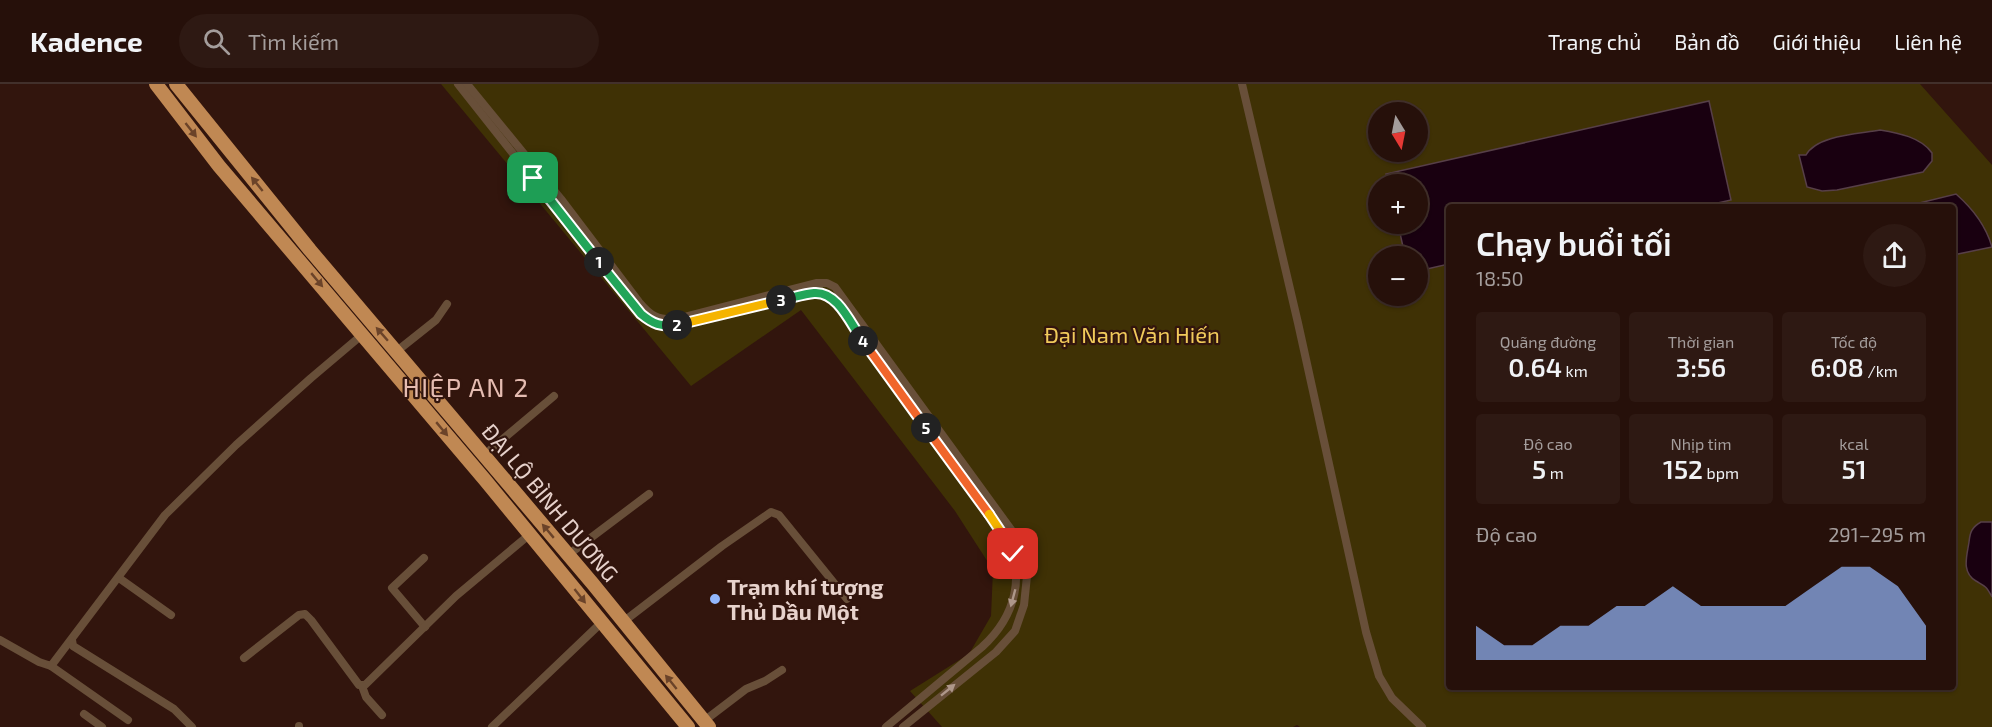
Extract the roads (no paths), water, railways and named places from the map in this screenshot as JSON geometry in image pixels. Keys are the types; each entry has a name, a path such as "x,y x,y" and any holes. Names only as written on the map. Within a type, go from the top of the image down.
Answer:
{"highway":[{"name":"ĐẠI LỘ BÌNH DƯƠNG","path":"156,84 219,166 363,334 688,727"},
{"name":"ĐẠI LỘ BÌNH DƯƠNG","path":"176,84 310,250 568,555 706,724"}],"street":[{"path":"458,84 636,308 655,325 675,326 815,293 828,294 1003,534 1013,554 1017,573 1015,596 995,636 886,727"},
{"path":"467,84 561,199 639,302 657,318 676,319 816,283 835,287 1016,535 1027,576 1024,605 1015,631 996,652 903,727"},
{"path":"1242,84 1298,322 1366,632 1379,676 1392,698 1422,727"},
{"path":"397,351 436,320 447,303"},
{"path":"51,666 165,515 311,378 363,334"},
{"path":"485,456 491,448 554,396"},
{"path":"568,555 649,494"},
{"path":"623,622 722,546 768,513 774,512 786,523 847,598"},
{"path":"362,686 456,596 530,535"},
{"path":"424,558 392,588 425,627"},
{"path":"119,578 171,615"},
{"path":"244,658 300,615 305,614 358,685 362,686 366,697 382,715"},
{"path":"492,727 601,622"},
{"path":"0,640 39,662 51,666 128,720"},
{"path":"72,640 73,646 174,709 192,727"},
{"path":"706,724 746,689 782,670"},
{"path":"84,714 102,727"}],"place":[{"name":"Trạm khí tượng Thủ Dầu Một","path":"715,599"}],"district":[{"name":"HIỆP AN 2","path":"466,386"}],"park label":[{"name":"Đại Nam Văn Hiến","path":"1132,334"}]}
